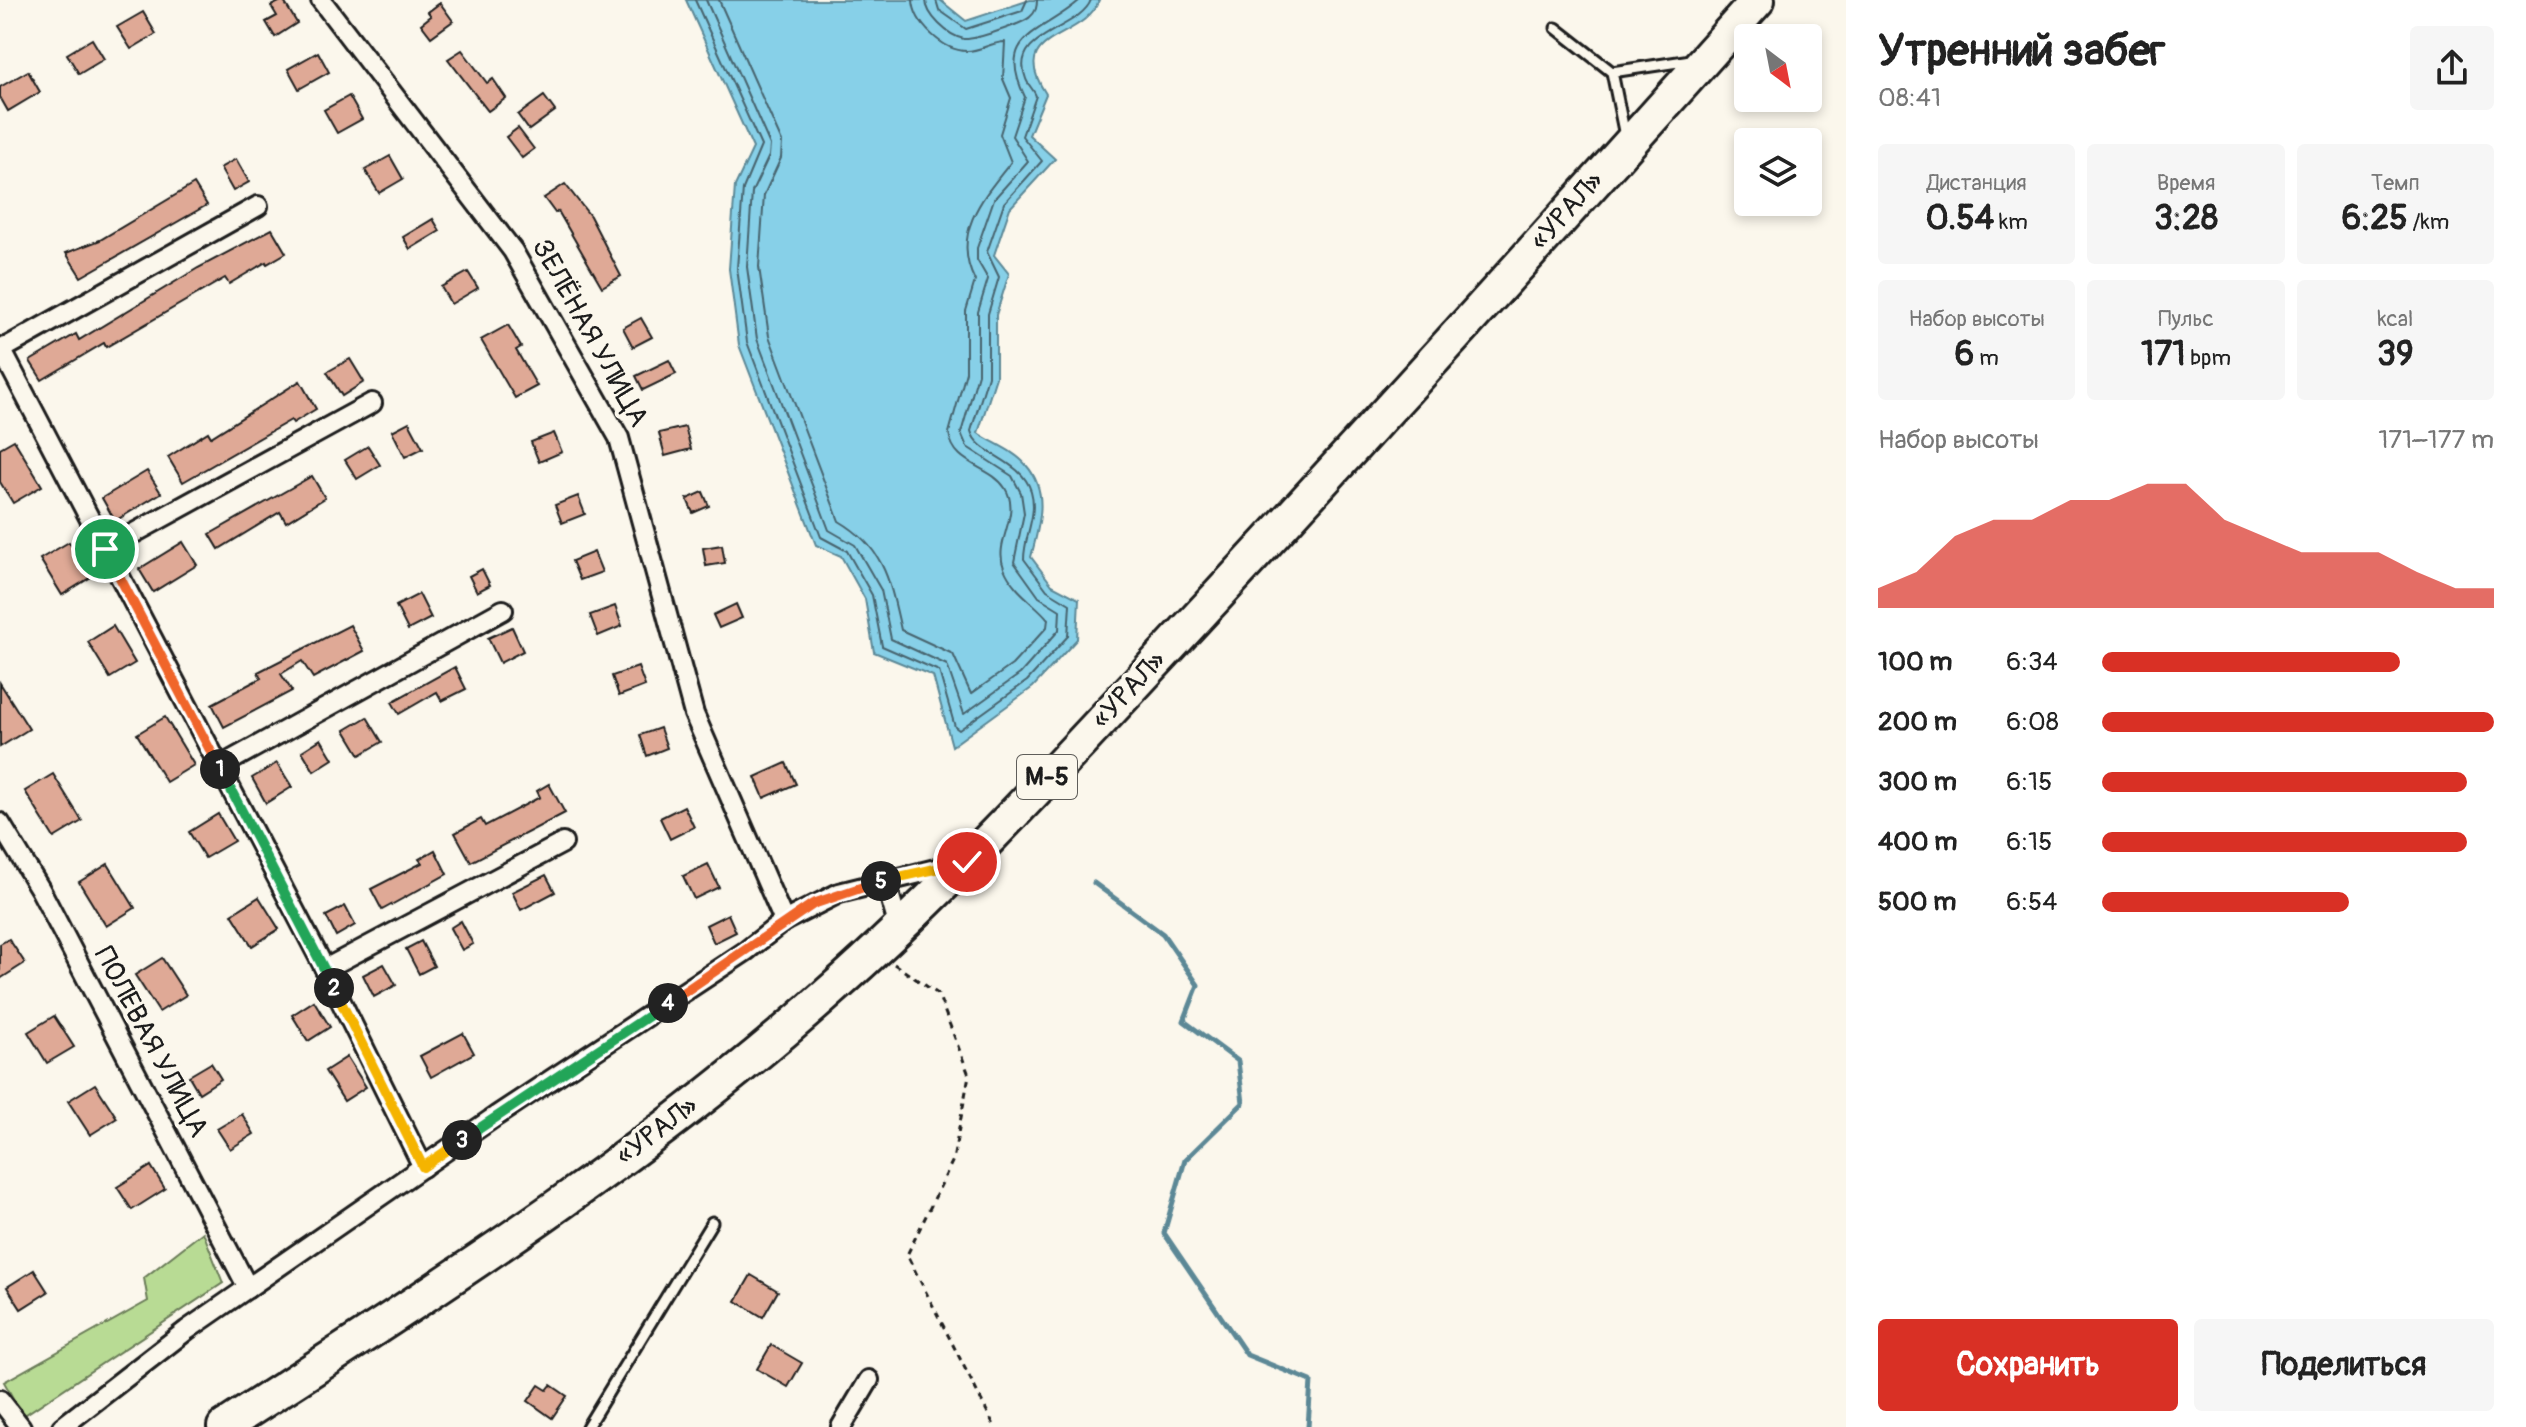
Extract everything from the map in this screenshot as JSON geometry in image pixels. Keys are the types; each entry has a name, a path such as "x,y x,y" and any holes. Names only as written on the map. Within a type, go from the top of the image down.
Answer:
{"highway":[{"name":"«УРАЛ»","path":"224,1427 456,1274 661,1129 752,1058 876,951 967,862 1243,568 1758,0"}],"street":[{"name":"ЗЕЛЁНАЯ УЛИЦА","path":"321,0 513,251 619,438 694,714 784,921"},
{"path":"258,206 1,349 325,969 423,1167"},
{"path":"105,549 372,403"},
{"path":"219,767 503,610"},
{"name":"ПОЛЕВАЯ УЛИЦА","path":"0,823 40,889 248,1288"},
{"path":"325,969 563,843"},
{"path":"62,1427 83,1407 248,1288 746,951 784,921 813,904 874,882 967,862"},
{"path":"874,882 889,893 899,928"},
{"path":"841,1427 869,1380"},
{"path":"0,1400 21,1427"}],"lane":[{"path":"1556,28 1612,72 1626,145"},
{"path":"1612,72 1706,58"},
{"path":"587,1427 712,1222"}],"path":[{"path":"876,951 938,994 969,1075 953,1160 907,1255 995,1427"}],"green space":[{"path":"203,1232 223,1283 23,1416 4,1382 148,1301 144,1278"}],"water":[{"path":"686,0 940,0 966,21 1030,0 1099,0 1091,14 1041,48 1035,59 1036,74 1046,94 1029,135 1055,159 1010,208 994,255 1009,274 996,315 996,377 978,433 1016,456 1033,475 1038,486 1040,510 1031,557 1052,585 1079,599 1077,639 1033,687 952,746 933,676 874,652 865,599 841,556 816,545 739,345 729,269 735,186 753,148"}],"building":[{"path":"283,0 297,23 275,37 266,22 277,16 271,6"},
{"path":"440,3 453,21 431,37 421,24 431,16 428,12"},
{"path":"143,12 156,34 131,49 117,27"},
{"path":"92,39 104,59 79,74 67,54"},
{"path":"462,50 487,83 493,79 506,98 488,111 448,59"},
{"path":"318,52 329,72 299,89 288,69"},
{"path":"28,71 40,92 8,111 0,97 0,87"},
{"path":"349,96 362,119 337,133 324,110"},
{"path":"544,96 555,111 529,130 518,115"},
{"path":"518,128 534,149 522,158 506,137"},
{"path":"390,156 403,179 379,193 365,170"},
{"path":"236,159 249,182 233,191 220,168"},
{"path":"194,184 207,205 81,277 66,253 100,240"},
{"path":"565,184 590,216 621,276 602,287 558,211 555,213 544,198"},
{"path":"433,219 440,231 410,249 403,237"},
{"path":"272,229 286,253 267,264 229,284 225,278 42,380 30,361 76,334 79,340 198,268"},
{"path":"468,272 478,288 451,304 441,287"},
{"path":"641,318 652,337 633,347 623,328"},
{"path":"508,325 521,347 516,350 537,386 515,398 481,340"},
{"path":"350,359 364,382 342,396 327,372"},
{"path":"669,360 676,374 643,390 636,376"},
{"path":"300,381 316,409 183,482 168,457 208,432 211,437"},
{"path":"409,422 423,448 405,457 392,431"},
{"path":"685,427 691,449 665,456 659,433"},
{"path":"554,433 562,452 539,462 531,442"},
{"path":"14,440 42,486 13,503 0,482 0,448"},
{"path":"368,446 380,465 357,479 345,460"},
{"path":"147,471 161,493 115,521 102,498"},
{"path":"312,476 325,498 286,522 280,512 219,549 210,534"},
{"path":"703,492 709,506 693,513 687,499"},
{"path":"578,496 585,514 562,523 555,505"},
{"path":"69,542 91,577 62,595 40,559"},
{"path":"183,542 197,565 153,592 139,569"},
{"path":"722,545 725,563 706,566 703,548"},
{"path":"594,552 602,572 580,580 572,561"},
{"path":"482,569 490,585 477,592 469,576"},
{"path":"419,594 431,618 408,630 396,606"},
{"path":"736,604 742,618 719,628 713,615"},
{"path":"615,606 622,626 598,636 590,615"},
{"path":"350,625 364,651 313,678 302,661 281,674 292,691 224,727 212,704 261,678 258,672"},
{"path":"113,626 135,663 110,678 88,642"},
{"path":"512,627 523,651 500,663 488,638"},
{"path":"455,667 466,689 442,701 437,692 399,714 392,702"},
{"path":"638,667 645,686 619,696 612,676"},
{"path":"0,683 29,729 0,747"},
{"path":"165,717 194,765 166,782 137,734"},
{"path":"367,717 382,742 360,755 345,730"},
{"path":"660,728 667,748 647,756 640,735"},
{"path":"321,739 333,759 314,771 302,751"},
{"path":"277,763 292,787 266,803 252,778"},
{"path":"786,763 796,784 764,798 755,777"},
{"path":"53,774 82,821 54,838 25,791"},
{"path":"549,784 565,813 471,862 455,833 481,819 485,826 540,797 537,791"},
{"path":"684,806 694,827 670,839 660,818"},
{"path":"218,814 234,841 205,858 189,832"},
{"path":"435,850 447,874 382,910 371,889 422,863 419,859"},
{"path":"108,864 135,908 106,926 79,882"},
{"path":"708,864 719,887 694,899 683,876"},
{"path":"546,875 555,892 521,910 512,892"},
{"path":"259,897 279,929 252,946 232,914"},
{"path":"345,906 355,925 336,936 326,916"},
{"path":"728,914 736,932 714,943 706,925"},
{"path":"461,921 473,944 462,950 450,928"},
{"path":"9,939 25,963 0,979 0,944"},
{"path":"421,941 434,966 419,974 406,949"},
{"path":"162,958 186,995 159,1012 135,975"},
{"path":"384,964 396,985 374,997 363,975"},
{"path":"314,1001 330,1027 308,1041 292,1015"},
{"path":"54,1016 74,1047 47,1063 28,1032"},
{"path":"463,1033 474,1053 431,1077 420,1056"},
{"path":"347,1057 366,1087 344,1101 325,1071"},
{"path":"211,1063 221,1079 199,1093 189,1076"},
{"path":"95,1084 117,1118 90,1135 68,1101"},
{"path":"242,1114 254,1134 230,1149 217,1129"},
{"path":"151,1166 165,1189 132,1210 117,1187"},
{"path":"34,1270 48,1292 21,1309 7,1287"},
{"path":"751,1275 778,1291 763,1317 736,1301"},
{"path":"771,1345 802,1363 788,1387 757,1369"},
{"path":"539,1385 547,1390 551,1385 567,1396 552,1418 528,1401"}],"waterway":[{"path":"1094,883 1163,934 1198,985 1184,1021 1238,1061 1243,1103 1185,1160 1164,1233 1247,1355 1311,1381 1308,1427"}],"route":[{"path":"105,549 325,969 423,1167 813,904 874,882 967,862"}]}
